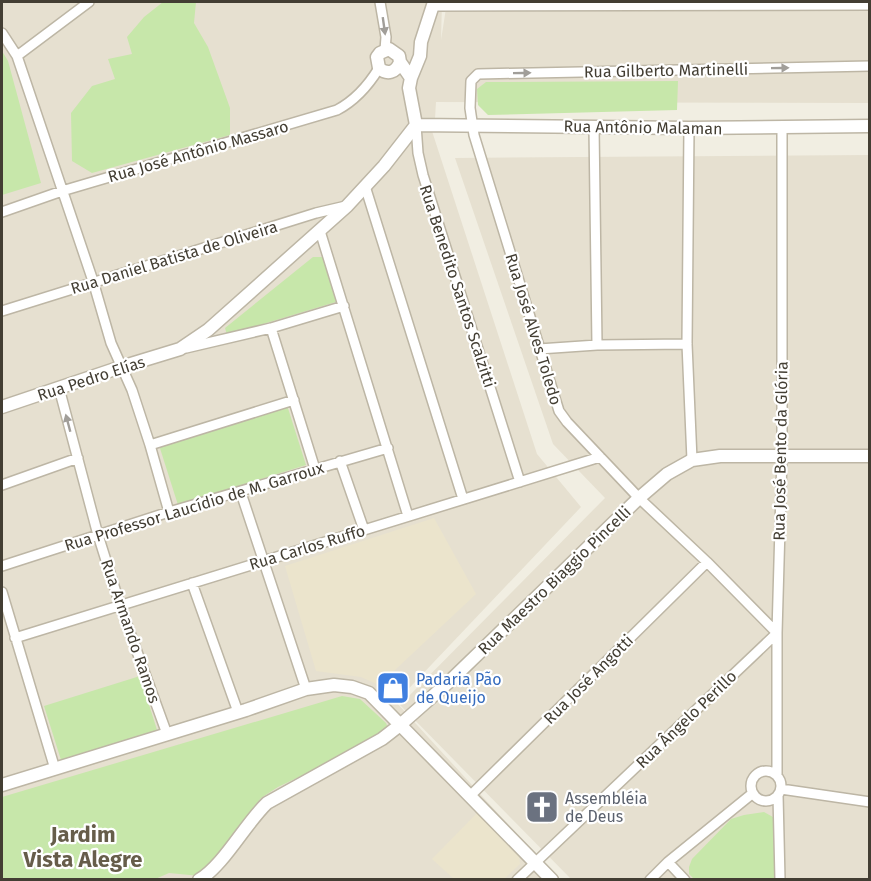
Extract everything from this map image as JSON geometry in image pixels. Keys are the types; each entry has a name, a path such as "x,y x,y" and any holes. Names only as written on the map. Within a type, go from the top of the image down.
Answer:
{"street":[{"path":"17,56 89,2"},
{"path":"380,2 386,37 385,50"},
{"path":"410,83 434,4 870,5"},
{"path":"2,33 17,56 93,281 111,343 132,390 169,512"},
{"path":"398,64 393,50 385,50 377,57 379,68 389,73 421,42"},
{"name":"Rua Benedito Santos Scalzitti","path":"398,64 410,83 418,153 423,175 520,482"},
{"name":"Rua Gilberto Martinelli","path":"469,85 478,74 870,66"},
{"name":"Rua José Antônio Massaro","path":"2,212 62,191 337,110 360,93 379,68"},
{"name":"Rua José Alves Toledo","path":"469,85 471,124 559,411 639,498 707,562 777,633"},
{"name":"Rua Antônio Malaman","path":"416,125 689,128 870,126"},
{"name":"Rua Pedro Elías","path":"180,350 208,330 347,206 416,125"},
{"path":"594,127 597,345"},
{"path":"689,128 687,344 692,460"},
{"name":"Rua José Bento da Glória","path":"777,775 777,633 782,456 782,128"},
{"path":"365,186 463,499"},
{"name":"Rua Daniel Batista de Oliveira","path":"2,311 316,213 347,206"},
{"path":"320,231 408,516"},
{"name":"Rua Pedro Elías","path":"2,407 121,367 271,328 344,306"},
{"path":"271,328 315,469"},
{"path":"539,349 597,345 687,344"},
{"name":"Rua Armando Ramos","path":"59,388 98,535 120,605 167,734"},
{"path":"150,445 294,400"},
{"name":"Rua Professor Laucídio de M. Garroux","path":"2,566 169,512 241,493 388,448"},
{"name":"Rua Maestro Biaggio Pincelli","path":"202,879 215,867 267,802 382,740 451,680 639,498 667,474 692,460 720,456 870,456"},
{"name":"Rua Carlos Ruffo","path":"15,638 600,457"},
{"path":"2,485 78,458"},
{"path":"340,461 364,530"},
{"path":"241,493 306,689"},
{"name":"Rua José Angotti","path":"470,796 707,562"},
{"path":"192,583 237,712"},
{"path":"2,592 55,769"},
{"name":"Rua Ângelo Perillo","path":"517,879 777,633"},
{"path":"2,784 306,689 334,685 352,687 369,693 552,879"},
{"path":"780,879 779,792 780,779 768,771 759,772 751,784 756,797 765,801 770,800 779,792 870,802"},
{"path":"650,879 753,793"},
{"path":"668,862 685,879"}],"shaded area":[{"name":"Jardim Vista Alegre","path":"2,2 442,2 441,40 447,2 869,2 869,103 436,102 435,119 430,125 537,454 581,507 396,702 558,879 2,880"},
{"path":"869,155 869,879 571,879 400,705 605,498 553,444 455,158"},
{"path":"434,518 476,594 379,685 361,677 316,671 285,566"},
{"path":"479,811 519,856 520,864 504,879 454,879 432,859"}],"green space":[{"path":"163,2 196,2 194,23 208,47 230,108 230,135 92,173 72,161 71,113 92,86 115,79 108,59 132,54 127,37 144,17"},
{"path":"2,51 8,61 41,183 2,195"},
{"path":"678,81 677,110 488,115 478,105 477,89 486,82"},
{"path":"313,257 323,257 336,302 227,335 225,328"},
{"path":"286,402 306,465 178,505 158,442"},
{"path":"140,676 157,730 61,760 44,706"},
{"path":"342,696 360,699 386,723 388,728 386,735 278,787 261,798 200,876 169,873 153,880 2,880 2,797"},
{"path":"764,812 773,817 777,828 777,879 694,879 689,874 692,859 731,819"}],"building":[{"name":"Padaria Pão de Queijo","path":"398,681 400,690 394,695 384,686"},
{"name":"Assembléia de Deus","path":"536,792 557,814 549,823 527,800"}],"place":[{"name":"Padaria Pão de Queijo","path":"393,688"},
{"name":"Assembléia de Deus","path":"542,807"}],"district":[{"name":"Jardim Vista Alegre","path":"83,846"}]}
